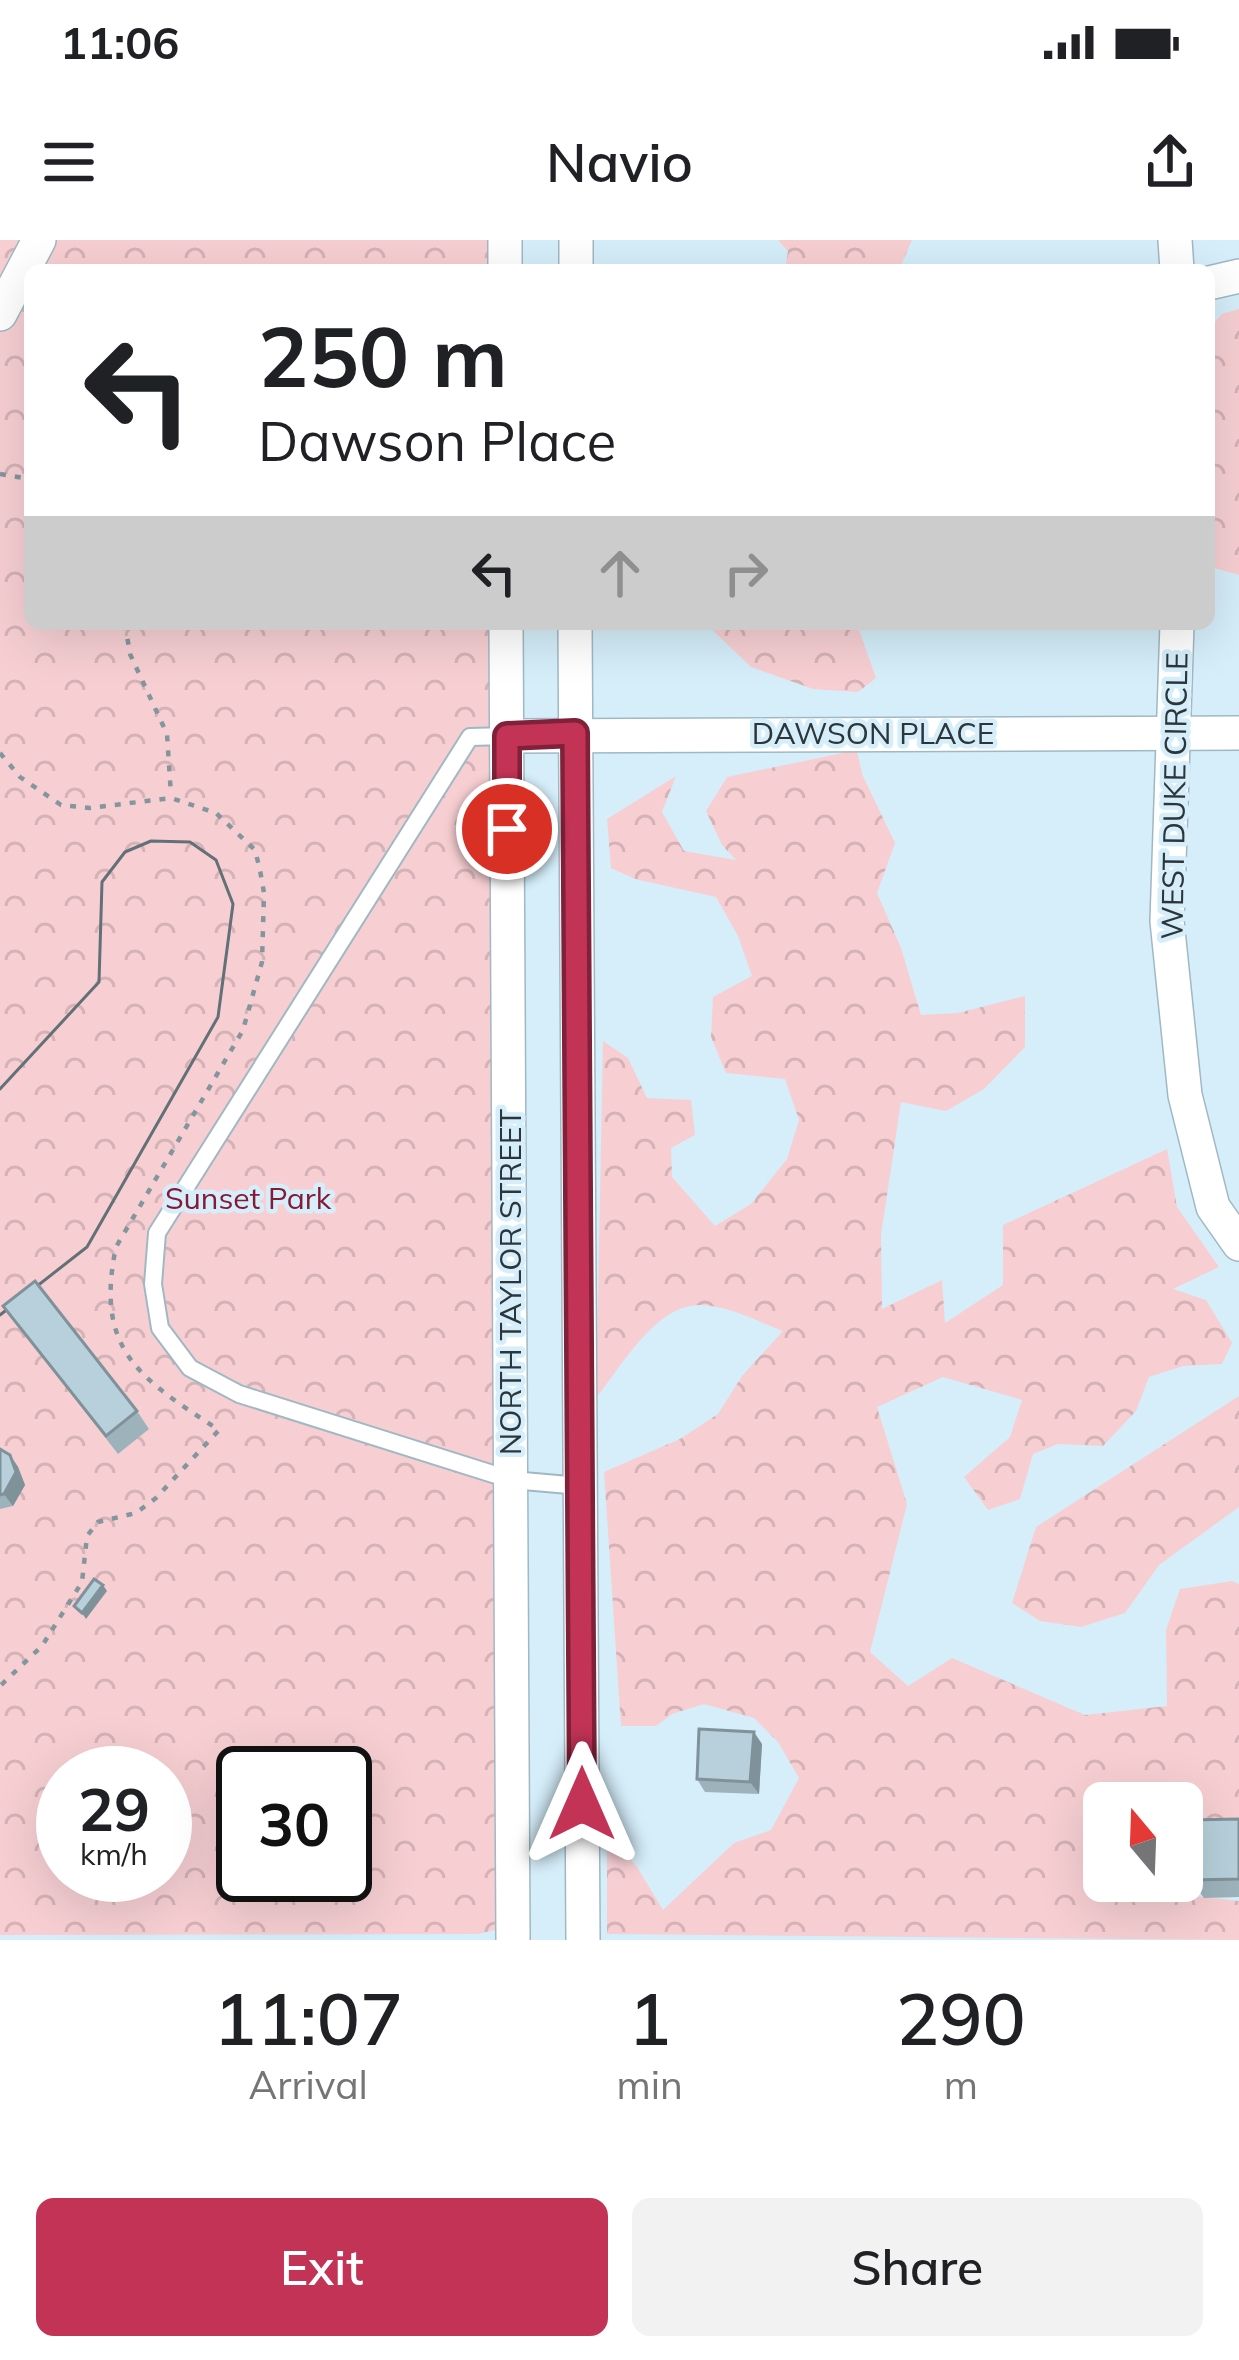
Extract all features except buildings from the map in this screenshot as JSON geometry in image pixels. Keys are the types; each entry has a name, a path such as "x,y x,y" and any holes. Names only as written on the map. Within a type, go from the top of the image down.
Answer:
{"street":[{"path":"0,314 24,268"},
{"name":"NORTH TAYLOR STREET","path":"506,630 513,1940"},
{"path":"575,630 583,1940"},
{"name":"WEST DUKE CIRCLE","path":"1178,630 1167,921 1185,1095 1213,1207 1239,1244"},
{"name":"DAWSON PLACE","path":"507,736 1239,733"}],"lane":[{"path":"507,736 470,737 157,1233 153,1283 160,1328 190,1368 239,1394 512,1480 580,1486"}],"path":[{"path":"126,630 130,653 167,734 171,798"},
{"path":"0,753 20,777 61,805 90,808 171,798 216,813 255,850 264,893 262,962 243,1030 116,1247 109,1295 133,1367 219,1430 156,1498 136,1513 98,1522 87,1536 82,1582 42,1646 0,1686"}],"green space":[{"name":"Sunset Park","path":"0,240 491,240 491,264 24,264 24,630 493,630 496,1930 478,1934 0,1935"},
{"path":"778,240 912,240 902,264 786,264 788,251"},
{"path":"1239,309 1239,575 1215,568 1215,322"},
{"path":"712,630 859,630 876,678 858,692 813,689 751,667"},
{"path":"857,750 862,774 895,843 877,893 901,948 921,1015 958,1013 1025,996 1025,1047 984,1089 946,1111 901,1102 881,1235 882,1309 942,1280 945,1323 1003,1285 1003,1225 1167,1149 1177,1207 1219,1267 1173,1289 1206,1300 1232,1343 1222,1364 1183,1366 1149,1377 1136,1411 1103,1446 1058,1444 1033,1454 1020,1499 988,1510 964,1477 1010,1437 1022,1400 943,1377 877,1407 907,1504 870,1652 908,1686 952,1658 1085,1715 1167,1706 1166,1630 1180,1589 1239,1584 1239,1819 1203,1826 1203,1782 1083,1782 1083,1902 1203,1902 1203,1897 1239,1901 1239,1940 607,1934 607,1832 637,1867 663,1910 734,1843 771,1830 799,1778 778,1742 754,1718 704,1704 672,1714 656,1726 621,1726 604,1472 680,1439 718,1414 742,1376 783,1331 721,1308 684,1308 654,1326 596,1398 603,1041 628,1058 647,1098 691,1100 695,1135 671,1148 672,1177 715,1226 751,1204 787,1159 799,1120 785,1079 726,1073 711,1037 713,997 752,976 738,936 716,897 635,879 611,868 607,819 676,776 662,812 684,851 736,860 722,845 706,811 727,777"},
{"path":"1239,1396 1239,1507 1159,1565 1125,1613 1081,1627 1040,1621 1012,1603 1036,1527"}],"tram line":[{"path":"0,1089 99,982 102,882 125,852 151,841 190,842 216,860 233,904 218,1017 87,1247 0,1315"}],"route":[{"path":"507,829 507,736 575,733 582,1804"}]}
